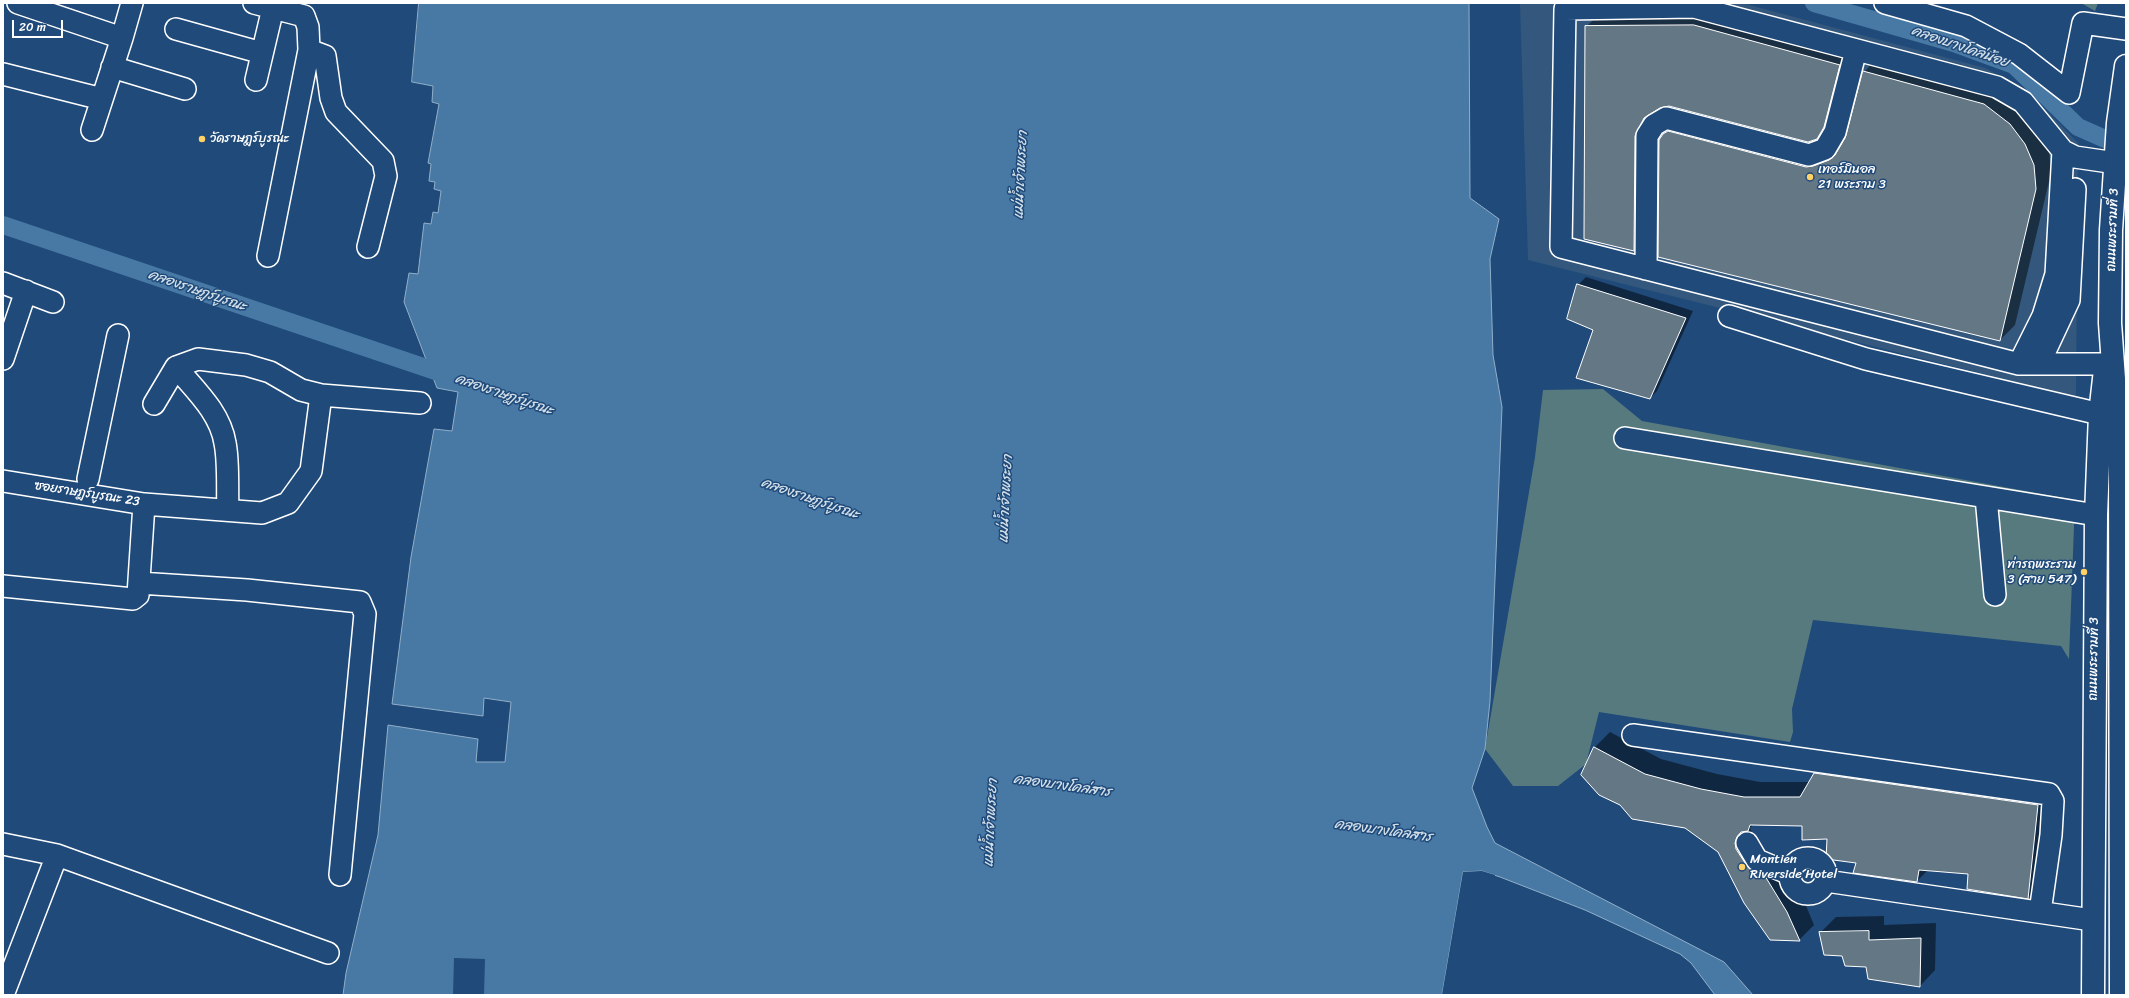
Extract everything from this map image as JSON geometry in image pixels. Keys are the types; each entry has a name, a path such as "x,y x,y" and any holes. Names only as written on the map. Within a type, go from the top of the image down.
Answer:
{"main road":[{"name":"ถนนพระรามที่ 3","path":"2121,995 2120,462 2110,323 2111,230 2119,122 2126,66"},
{"name":"ถนนพระรามที่ 3","path":"2093,995 2092,920 2096,514 2100,414 2110,323"}],"street":[{"path":"18,3 122,38"},
{"path":"92,130 132,3"},
{"path":"1885,3 1966,26 2018,54 2069,93 2083,23 2126,29"},
{"path":"256,80 262,53 260,4 304,16 308,27 309,50 268,256"},
{"path":"2029,364 2069,300 2074,231 2069,154 2023,102 1996,87 1694,7 1565,9 1561,247 2029,364 2106,364"},
{"path":"176,29 262,53"},
{"path":"309,50 325,56 331,98 336,112 383,161 386,176 368,247"},
{"path":"1646,269 1647,136 1654,125 1666,118 1809,155 1825,149 1835,132 1856,50"},
{"path":"112,67 185,89"},
{"path":"3,74 102,98"},
{"path":"2119,122 2126,96"},
{"path":"2069,154 2116,162"},
{"path":"3,283 54,302"},
{"path":"3,359 26,291"},
{"path":"1729,316 1866,359 2100,414"},
{"path":"87,486 118,335"},
{"path":"154,404 176,367 198,359 246,365 270,372 301,390 321,395 420,403"},
{"path":"176,367 208,404 221,428 226,444 228,510"},
{"name":"ซอยราษฎร์บูรณะ 23","path":"3,481 87,486 144,504 262,513 288,503 311,471 321,395"},
{"path":"1625,438 2096,514"},
{"path":"1986,496 1995,595"},
{"path":"3,586 133,599 138,595 144,504"},
{"path":"139,583 247,590 360,602 365,614 340,875"},
{"path":"1633,735 2049,794 2053,801 2053,808 2040,912"},
{"path":"1747,842 1757,860 1790,874 1792,866 1800,858 1816,858 1822,863 1826,871 1826,881 2092,920"},
{"path":"3,844 57,855 328,952"},
{"path":"3,995 57,855"}],"shaded area":[{"name":"เทอร์มินอล 21 พระราม 3","path":"1520,3 1742,3 1985,68 2016,84 2045,109 2078,143 2076,397 1528,260"}],"green space":[{"path":"2081,3 2098,3 2095,11"},
{"path":"1603,389 1642,421 2075,500 2069,659 2061,646 1813,620 1792,709 1793,732 1790,742 1599,712 1586,764 1558,786 1513,786 1485,749 1535,457 1543,390"}],"water":[{"path":"419,3 1469,3 1470,198 1499,219 1490,259 1493,355 1502,407 1490,701 1485,749 1472,788 1487,827 1495,843 1724,962 1753,995 1715,995 1691,963 1680,954 1585,910 1482,871 1463,872 1442,995 343,995 346,973 378,835 388,725 478,739 476,762 505,762 511,702 484,698 483,716 392,704 411,557 434,429 452,431 458,392 437,388 404,302 409,273 418,274 424,223 431,224 433,212 438,213 441,191 434,189 435,182 429,181 431,164 428,163 439,104 432,102 433,86 412,82"}],"pier":[{"path":"1482,871 1495,875 1495,877 1482,873 1464,874 1444,995 1442,995 1463,872"},
{"path":"454,958 485,959 484,995 453,995"}],"building":[{"path":"1694,25 1840,65 1824,127 1817,139 1808,142 1669,106 1660,108 1644,118 1635,136 1634,251 1584,239 1585,26"},
{"name":"เทอร์มินอล 21 พระราม 3","path":"1863,71 1984,104 2010,124 2025,144 2034,165 2036,189 2000,341 1658,257 1659,140 1663,134 1668,131 1806,167 1813,166 1829,160 1835,155 1845,138"},
{"path":"1577,284 1686,318 1650,399 1576,378 1593,330 1567,319"},
{"path":"1594,747 1645,774 1701,789 1744,797 1800,797 1814,773 2038,805 2028,899 1967,889 1968,874 1919,870 1917,882 1853,873 1856,863 1826,859 1827,839 1802,840 1802,826 1750,825 1748,831 1741,832 1737,837 1735,843 1736,849 1747,866 1765,876 1787,912 1800,941 1770,940 1744,903 1718,852 1685,828 1632,819 1620,805 1599,795 1581,775"},
{"path":"1869,931 1869,940 1921,938 1920,987 1868,979 1866,967 1845,966 1842,956 1824,955 1819,932"}],"waterway":[{"name":"คลองบางโคล่น้อย","path":"1814,3 1954,43 2014,65 2078,127 2112,142 2126,151"},
{"name":"คลองราษฎร์บูรณะ","path":"3,225 453,377"}],"place":[{"name":"วัดราษฎร์บูรณะ","path":"202,139"},
{"name":"เทอร์มินอล 21 พระราม 3","path":"1810,177"},
{"name":"ท่ารถพระราม 3 (สาย 547)","path":"2084,572"},
{"name":"Montien Riverside Hotel","path":"1742,867"}],"water label":[{"name":"แม่น้ำเจ้าพระยา","path":"1021,175"},
{"name":"แม่น้ำเจ้าพระยา","path":"1006,499"},
{"name":"คลองบางโคล่สาร","path":"1062,786"},
{"name":"แม่น้ำเจ้าพระยา","path":"991,823"},
{"name":"คลองบางโคล่สาร","path":"1383,831"}]}
